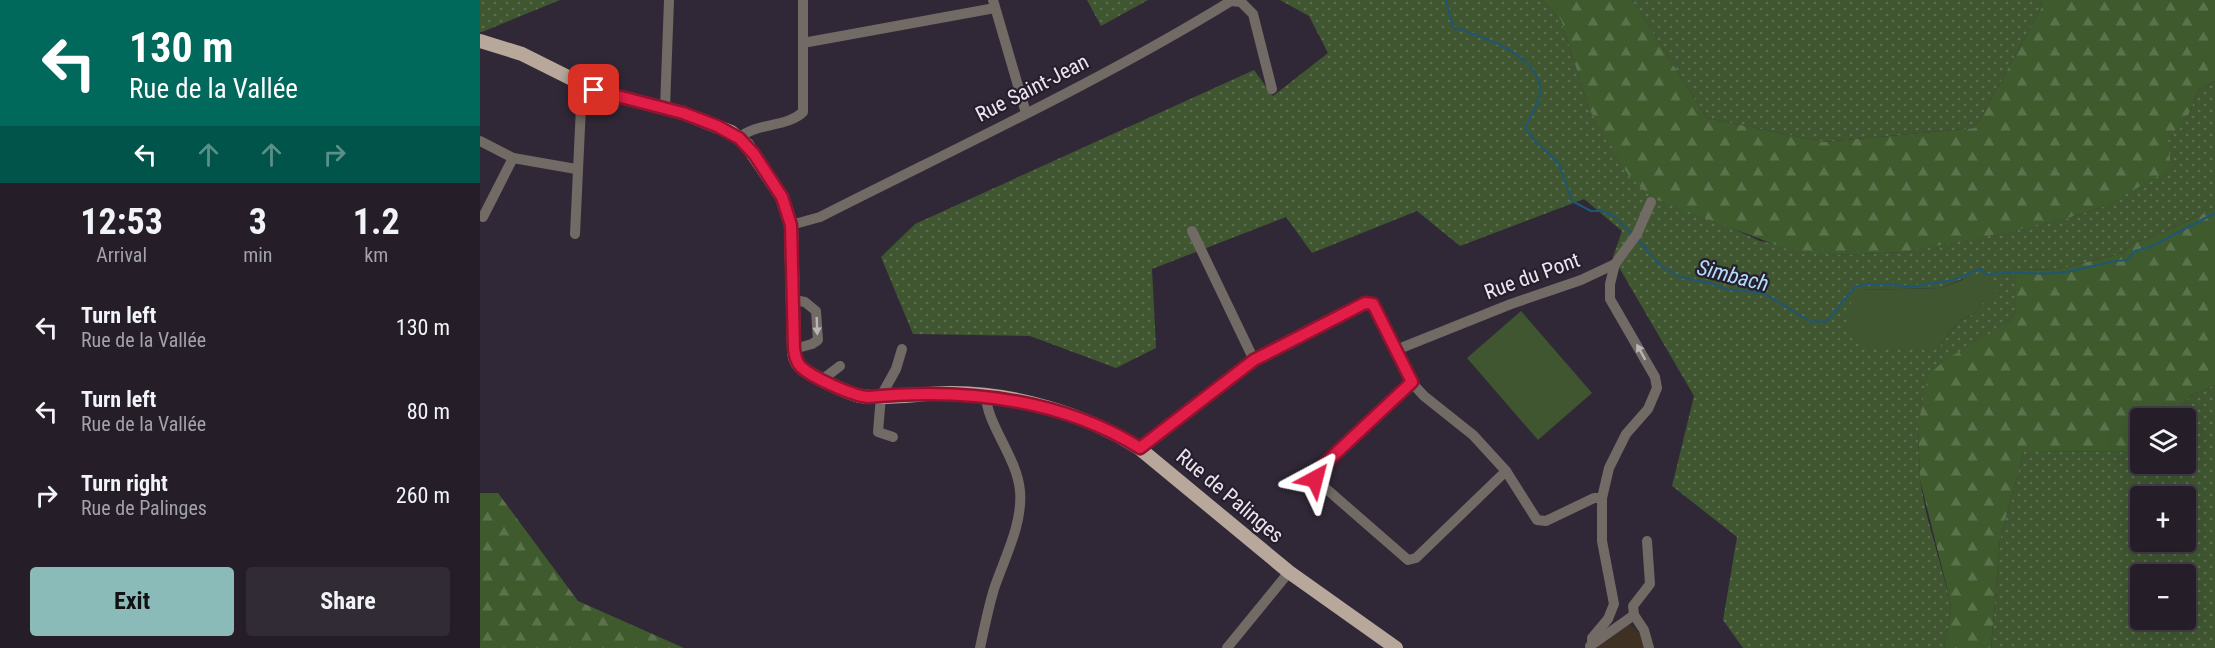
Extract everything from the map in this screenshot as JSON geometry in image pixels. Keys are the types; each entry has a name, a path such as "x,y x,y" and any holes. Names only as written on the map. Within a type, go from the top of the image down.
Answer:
{"main road":[{"path":"480,41 522,54 582,85 665,108 717,126 739,138 754,154 782,197 791,225 794,349"},
{"name":"Rue de Palinges","path":"794,349 799,366 856,394 880,396 952,393 987,396 1062,412 1109,430 1140,448 1289,572 1396,648"}],"street":[{"path":"665,108 669,0"},
{"path":"739,138 748,130 796,118 802,112 803,0"},
{"name":"Rue Saint-Jean","path":"791,225 820,217 1026,113 1172,38 1231,2 1241,2 1253,14 1272,89"},
{"path":"803,43 994,4 1026,113"},
{"path":"575,234 576,169 582,85"},
{"path":"480,141 513,158 576,169"},
{"path":"483,217 513,158"},
{"name":"Rue du Pont","path":"1396,350 1511,304 1581,280 1616,264 1635,237 1651,202"},
{"path":"1192,231 1254,360"},
{"path":"1590,646 1592,638 1608,619 1614,604 1602,541 1602,498 1609,468 1626,434 1648,410 1657,388 1655,377 1610,298 1610,284 1616,264"},
{"path":"794,300 805,302 816,310 818,336 812,344 794,349"},
{"path":"1140,448 1254,360 1365,303 1373,304 1412,382 1424,396 1473,435 1506,471 1538,520 1546,521 1594,498 1602,498"},
{"path":"893,437 879,432 880,396 896,369 902,349"},
{"path":"823,379 840,366"},
{"path":"1412,382 1317,471 1315,479 1408,560 1416,558 1506,471"},
{"path":"980,648 993,592 1019,516 1020,491 1014,463 988,408 987,396"},
{"path":"1647,541 1650,584 1632,606 1634,615 1644,630 1649,648"},
{"path":"1227,648 1289,572"},
{"path":"1590,646 1634,615"}],"shaded area":[{"path":"1629,624 1641,634 1645,648 1596,648"}],"green space":[{"path":"480,0 560,0 480,32"},
{"path":"1087,0 1148,0 1101,26"},
{"path":"1280,0 1543,0 1561,20 1589,109 1652,198 1723,224 1760,241 1836,255 1903,252 2068,218 2105,206 2189,114 2198,90 2215,81 2215,208 2154,237 2135,242 2123,253 2059,269 2017,270 2016,311 2009,322 1992,334 1918,428 1920,480 1926,512 1950,600 1951,612 1944,648 1743,648 1723,620 1737,537 1672,486 1694,396 1613,257 1622,231 1584,199 1460,246 1417,211 1312,253 1286,217 1152,269 1156,348 1116,368 1030,336 913,334 881,257 915,224 1254,70 1273,96 1328,53 1309,16","holes":["1963,279 1982,304 1975,313 1958,322 1937,350 1862,290 1940,288"]},
{"path":"1543,0 1632,0 1707,118 1824,142 1975,128 2042,7 2041,0 2215,0 2215,81 2198,90 2189,114 2168,139 2171,169 2105,206 2068,218 1903,252 1836,255 1789,250 1652,198 1629,176 1589,109 1561,20"},
{"path":"1632,0 2041,0 2042,7 1975,128 1824,142 1707,118"},
{"path":"2215,208 2215,385 2191,395 2180,408 2130,408 2130,452 2024,451 2000,539 1991,648 1944,648 1951,612 1950,600 1920,480 1918,428 1930,373 1947,359 2009,322 2016,311 2016,270 2059,269 2123,253 2135,242 2154,237"},
{"path":"1987,271 1998,296 1982,304 1975,313 1958,322 1937,350 1865,349 1851,337 1848,324 1850,305 1862,290 1940,288"},
{"path":"1521,311 1592,393 1538,440 1467,358"},
{"path":"2215,385 2215,648 1991,648 2000,539 2024,451 2130,452 2130,474 2196,474 2196,408 2180,408 2191,395"},
{"path":"480,493 498,493 578,601 684,648 480,648"}],"waterway":[{"name":"Simbach","path":"1446,0 1453,27 1510,50 1534,71 1539,84 1539,98 1525,127 1534,140 1559,164 1572,201 1591,211 1602,211 1614,216 1632,234"},
{"name":"Simbach","path":"1638,240 1661,266 1680,277 1725,289 1763,293 1811,322 1827,321 1855,287 1866,284 1910,287 1953,280 1980,269 1987,275 2058,273 2127,260 2135,251 2150,247 2215,213"}],"route":[{"path":"594,90 683,113 730,132 747,145 782,197 791,225 794,245 796,361 804,369 862,396 952,393 999,398 1077,417 1119,435 1140,448 1146,441 1254,360 1365,303 1373,304 1412,382 1317,471 1315,479"}]}
